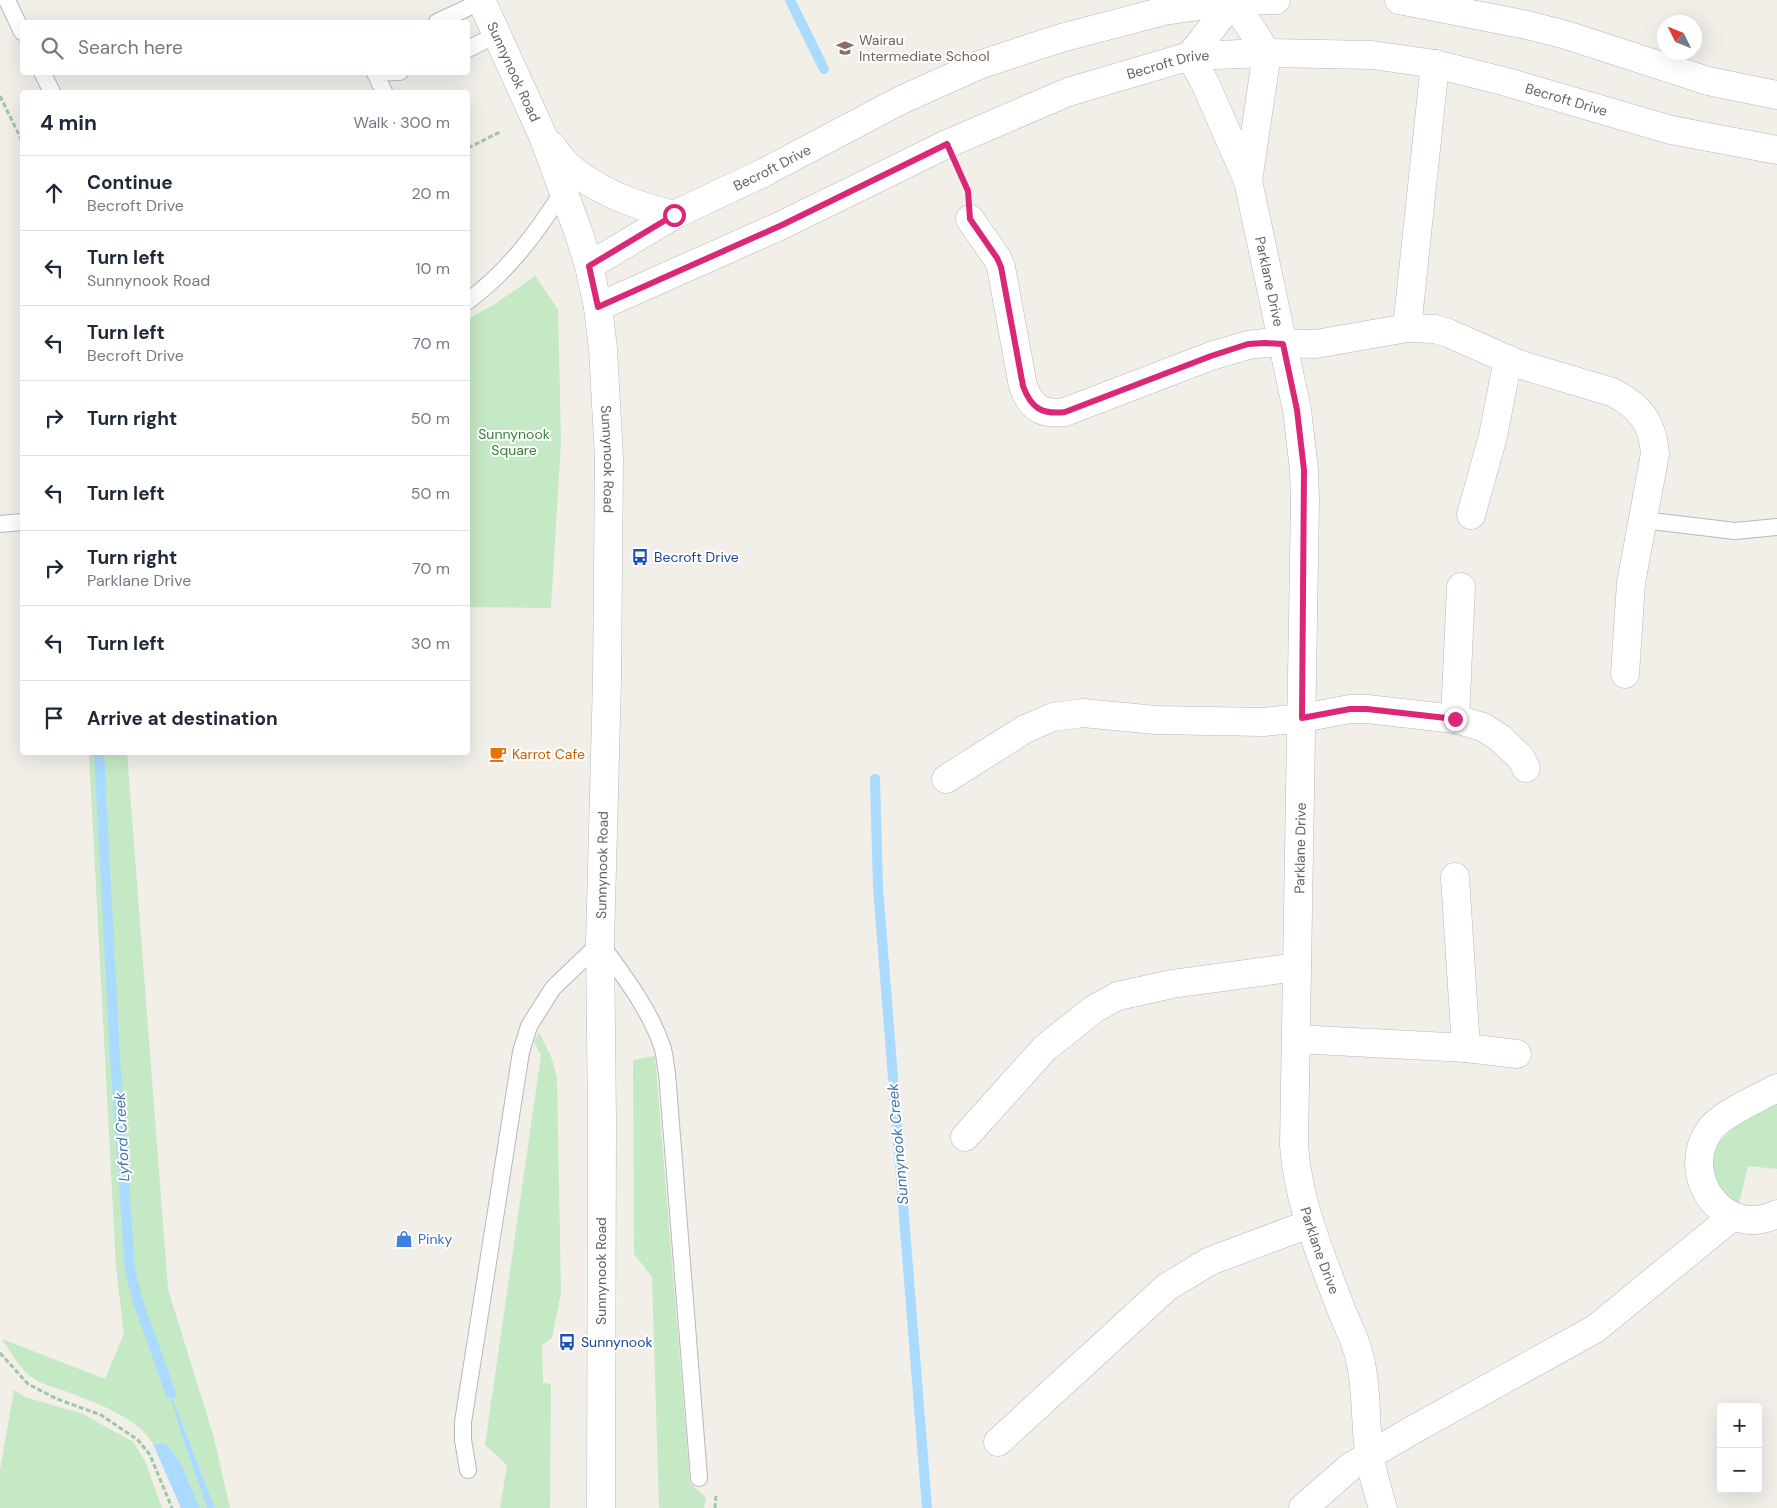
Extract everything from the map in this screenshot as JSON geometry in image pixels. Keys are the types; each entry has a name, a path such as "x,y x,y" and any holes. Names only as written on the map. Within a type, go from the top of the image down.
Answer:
{"street":[{"name":"Sunnynook Road","path":"482,0 543,136 589,266 598,307 603,349 609,458 607,680 600,943 602,1110 601,1508"},
{"name":"Becroft Drive","path":"589,266 674,215 764,172 898,101 979,65 1061,38 1164,11 1233,1 1276,0"},
{"path":"1399,0 1566,35 1708,81 1777,95"},
{"path":"1190,56 1233,1 1268,53"},
{"name":"Becroft Drive","path":"598,307 782,225 947,144 1068,92 1190,56 1268,53 1372,54 1435,64 1503,81 1671,130 1777,150"},
{"name":"Parklane Drive","path":"1248,180 1268,53"},
{"name":"Parklane Drive","path":"1190,56 1205,83 1248,180 1297,410 1304,470 1295,1164 1309,1224 1358,1352 1365,1379 1370,1456 1383,1508"},
{"path":"1407,328 1435,64"},
{"path":"543,136 569,166 599,187 622,199 674,215"},
{"path":"970,219 997,258 1001,267 1026,395 1030,402 1045,412 1065,412 1211,356 1248,344 1316,344 1407,328 1435,329 1448,333 1532,369 1612,392 1624,398 1635,407 1650,428 1655,454 1630,589 1625,674"},
{"path":"1471,515 1493,436 1508,359"},
{"path":"1455,719 1461,587"},
{"path":"946,779 1025,729 1053,716 1067,714 1099,714 1156,720 1254,722 1302,718 1350,709 1367,709 1455,719 1483,727 1500,738 1521,758 1526,768"},
{"path":"1454,877 1466,1048"},
{"path":"965,1137 1045,1048 1094,1009 1118,996 1172,984 1297,966"},
{"path":"1296,1039 1466,1048 1517,1054"},
{"path":"1777,1088 1719,1121 1709,1130 1703,1141 1698,1163 1699,1173 1707,1193 1717,1205 1732,1217 1750,1220 1762,1219 1777,1214"},
{"path":"1303,1508 1350,1467 1595,1329 1732,1217"},
{"path":"998,1442 1167,1287 1210,1261 1229,1252 1309,1224"}],"lane":[{"path":"7,0 20,28"},
{"path":"441,20 482,0"},
{"path":"470,48 498,34"},
{"path":"44,75 51,90"},
{"path":"376,75 383,90"},
{"path":"470,300 486,288 509,265 542,224 563,192"},
{"path":"1643,520 1735,531 1752,531 1777,527"},
{"path":"0,524 20,522"},
{"path":"468,1470 463,1440 463,1422 521,1052 529,1026 553,988 600,943 628,982 652,1022 663,1048 667,1073 699,1478"}],"path":[{"path":"0,96 20,137"},
{"path":"470,147 500,132"},
{"path":"947,144 968,191 970,219"},
{"path":"0,1353 28,1384 57,1399 102,1415 138,1440 150,1455 172,1508"},
{"path":"715,1508 716,1496"}],"green space":[{"name":"Sunnynook Square","path":"535,276 558,309 561,442 551,608 470,607 470,318 495,304"},
{"path":"89,755 127,755 168,1289 214,1438 230,1508 215,1508 169,1388 182,1436 207,1508 200,1508 180,1461 166,1444 153,1444 136,1425 112,1411 36,1380 21,1367 2,1339 105,1379 124,1334 116,1267"},
{"path":"539,1032 552,1059 557,1079 561,1293 552,1338 542,1345 543,1383 551,1384 550,1508 500,1508 507,1465 485,1445 541,1055 534,1042"},
{"path":"655,1056 690,1483 706,1498 704,1508 659,1508 652,1277 634,1254 633,1060"},
{"path":"1777,1104 1777,1169 1748,1166 1739,1204 1726,1196 1719,1186 1713,1162 1715,1150 1731,1131"},
{"path":"14,1390 25,1397 83,1414 133,1442 145,1461 162,1508 0,1508 0,1470"}],"water":[{"path":"166,1381 215,1508 207,1508 182,1436"},
{"path":"153,1444 166,1444 180,1461 200,1508 181,1508"}],"waterway":[{"path":"790,0 824,69"},
{"name":"Lyford Creek","path":"99,755 115,1057 130,1269 137,1299 171,1394"},
{"name":"Sunnynook Creek","path":"875,779 878,888 927,1508"}],"place":[{"name":"Wairau Intermediate School","path":"845,48"},
{"name":"Becroft Drive","path":"640,557"},
{"name":"Karrot Cafe","path":"498,754"},
{"name":"Pinky","path":"404,1239"},
{"name":"Sunnynook","path":"567,1342"}],"route":[{"path":"674,215 589,266 598,307 782,225 947,144 968,191 970,219 997,258 1001,267 1023,386 1030,402 1037,408 1045,412 1065,412 1211,356 1248,344 1283,344 1297,410 1304,470 1302,718 1350,709 1367,709 1455,719"}]}
